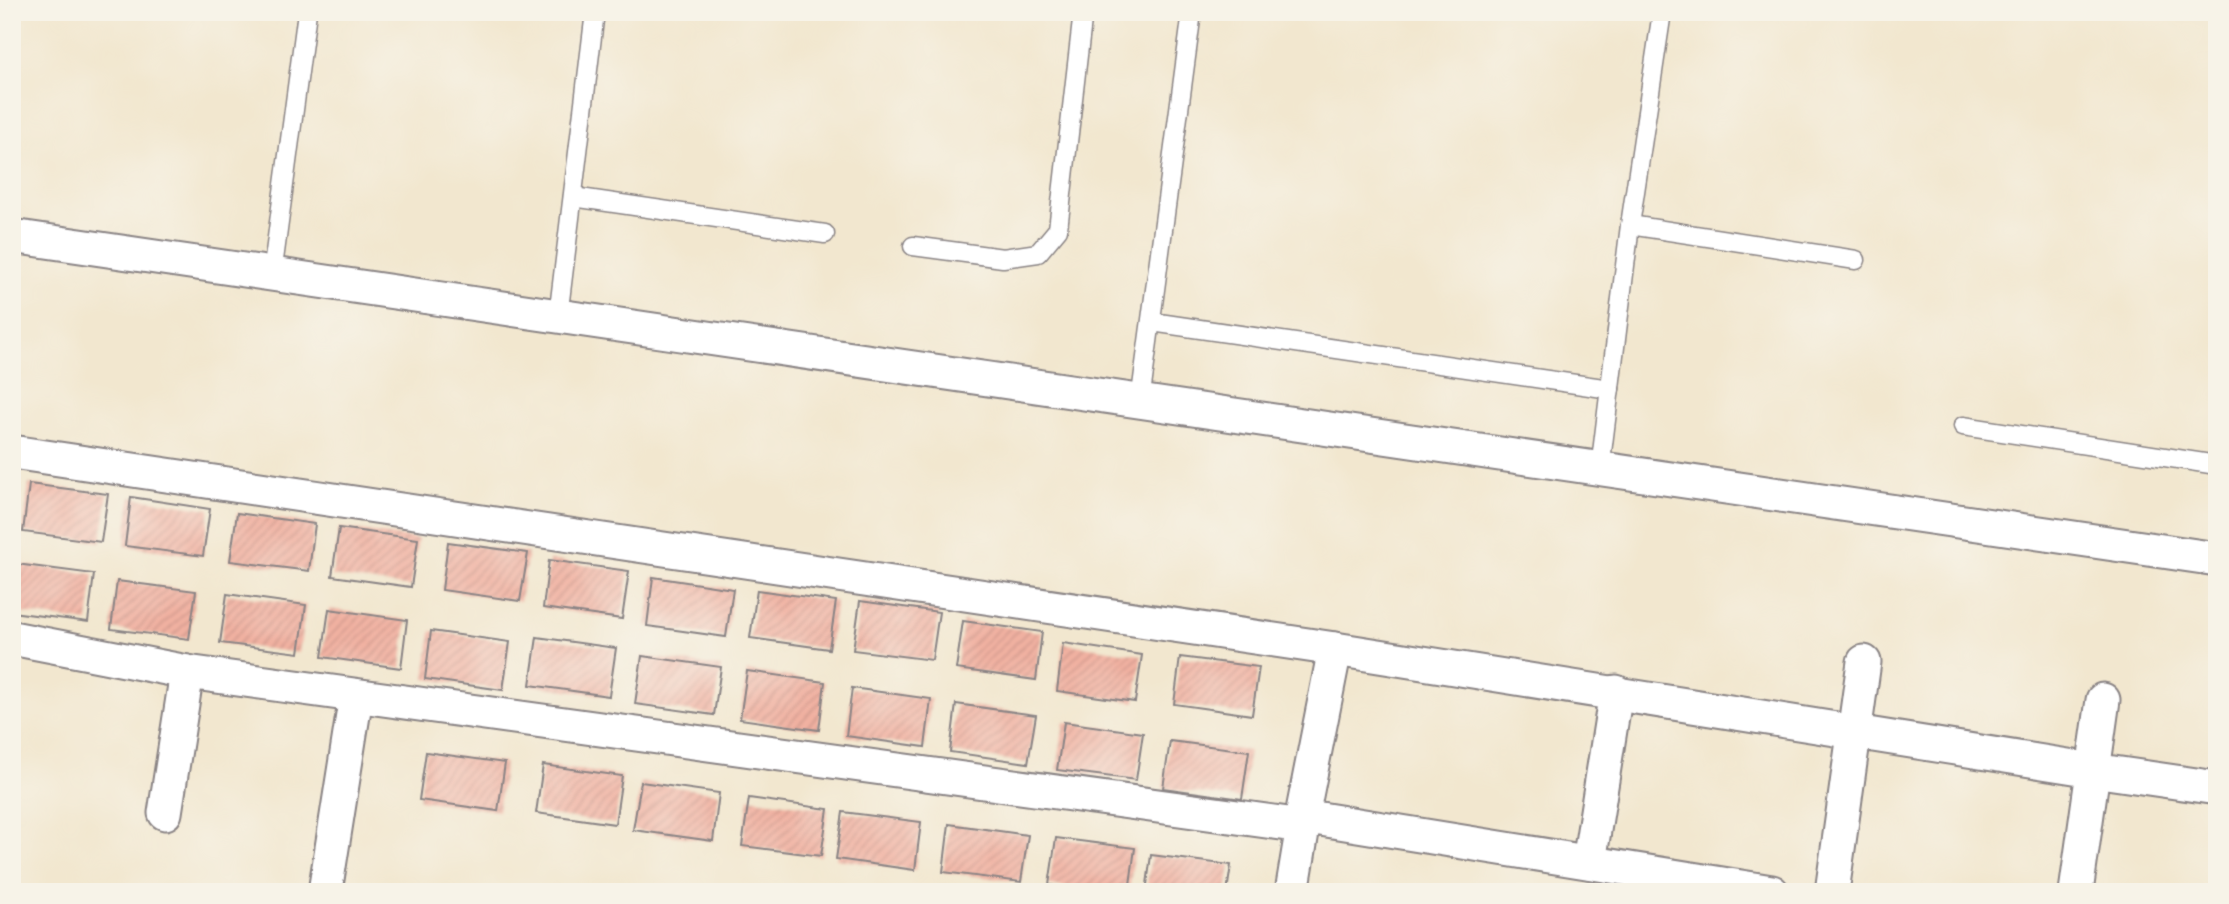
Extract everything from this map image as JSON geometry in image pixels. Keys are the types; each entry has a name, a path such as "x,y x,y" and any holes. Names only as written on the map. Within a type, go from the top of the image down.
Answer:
{"street":[{"path":"12,236 2217,559"},
{"path":"12,452 1335,649 2217,788"},
{"path":"12,638 187,671 356,696 1302,821 1589,862 1772,892"},
{"path":"1292,892 1302,821 1335,649"},
{"path":"1832,892 1864,662"},
{"path":"165,813 187,671"},
{"path":"1589,862 1616,692"},
{"path":"325,892 356,696"},
{"path":"2076,892 2103,700"}],"lane":[{"path":"272,275 307,12"},
{"path":"558,317 595,12"},
{"path":"913,246 1003,258 1038,253 1058,229 1083,12"},
{"path":"1140,402 1192,12"},
{"path":"1600,469 1630,225 1662,12"},
{"path":"573,197 825,234"},
{"path":"1630,225 1856,260"},
{"path":"1152,322 1610,388"},
{"path":"1963,426 2217,465"}],"building":[{"path":"29,484 108,494 101,542 23,532"},
{"path":"131,497 210,509 203,556 125,546"},
{"path":"237,513 315,524 309,571 230,561"},
{"path":"339,528 418,539 411,587 332,576"},
{"path":"448,542 528,553 520,601 442,590"},
{"path":"549,560 629,571 622,619 543,608"},
{"path":"16,564 94,574 88,622 12,612"},
{"path":"653,577 733,589 726,637 647,626"},
{"path":"117,581 196,591 189,639 111,629"},
{"path":"757,590 836,601 829,649 750,638"},
{"path":"227,594 306,605 299,653 220,643"},
{"path":"860,601 939,612 932,660 853,650"},
{"path":"329,609 407,620 401,668 322,657"},
{"path":"963,621 1042,632 1036,680 956,669"},
{"path":"431,631 510,642 503,690 425,679"},
{"path":"537,637 616,648 609,696 530,685"},
{"path":"1063,643 1142,655 1135,702 1057,691"},
{"path":"642,656 721,667 714,715 635,704"},
{"path":"1180,657 1259,667 1252,715 1174,704"},
{"path":"747,671 825,682 819,730 740,719"},
{"path":"852,688 931,699 925,747 846,736"},
{"path":"956,704 1036,715 1028,763 950,752"},
{"path":"1064,722 1143,733 1136,780 1057,770"},
{"path":"1170,741 1249,751 1242,799 1163,788"},
{"path":"426,752 505,763 498,811 419,800"},
{"path":"543,765 622,776 615,824 536,813"},
{"path":"641,782 719,793 713,841 633,830"},
{"path":"749,798 828,809 821,856 742,846"},
{"path":"843,812 921,822 915,870 836,859"},
{"path":"949,824 1028,835 1021,882 943,872"},
{"path":"1056,838 1135,848 1129,892 1096,892 1049,885"},
{"path":"1151,855 1231,865 1227,892 1146,892"}]}
